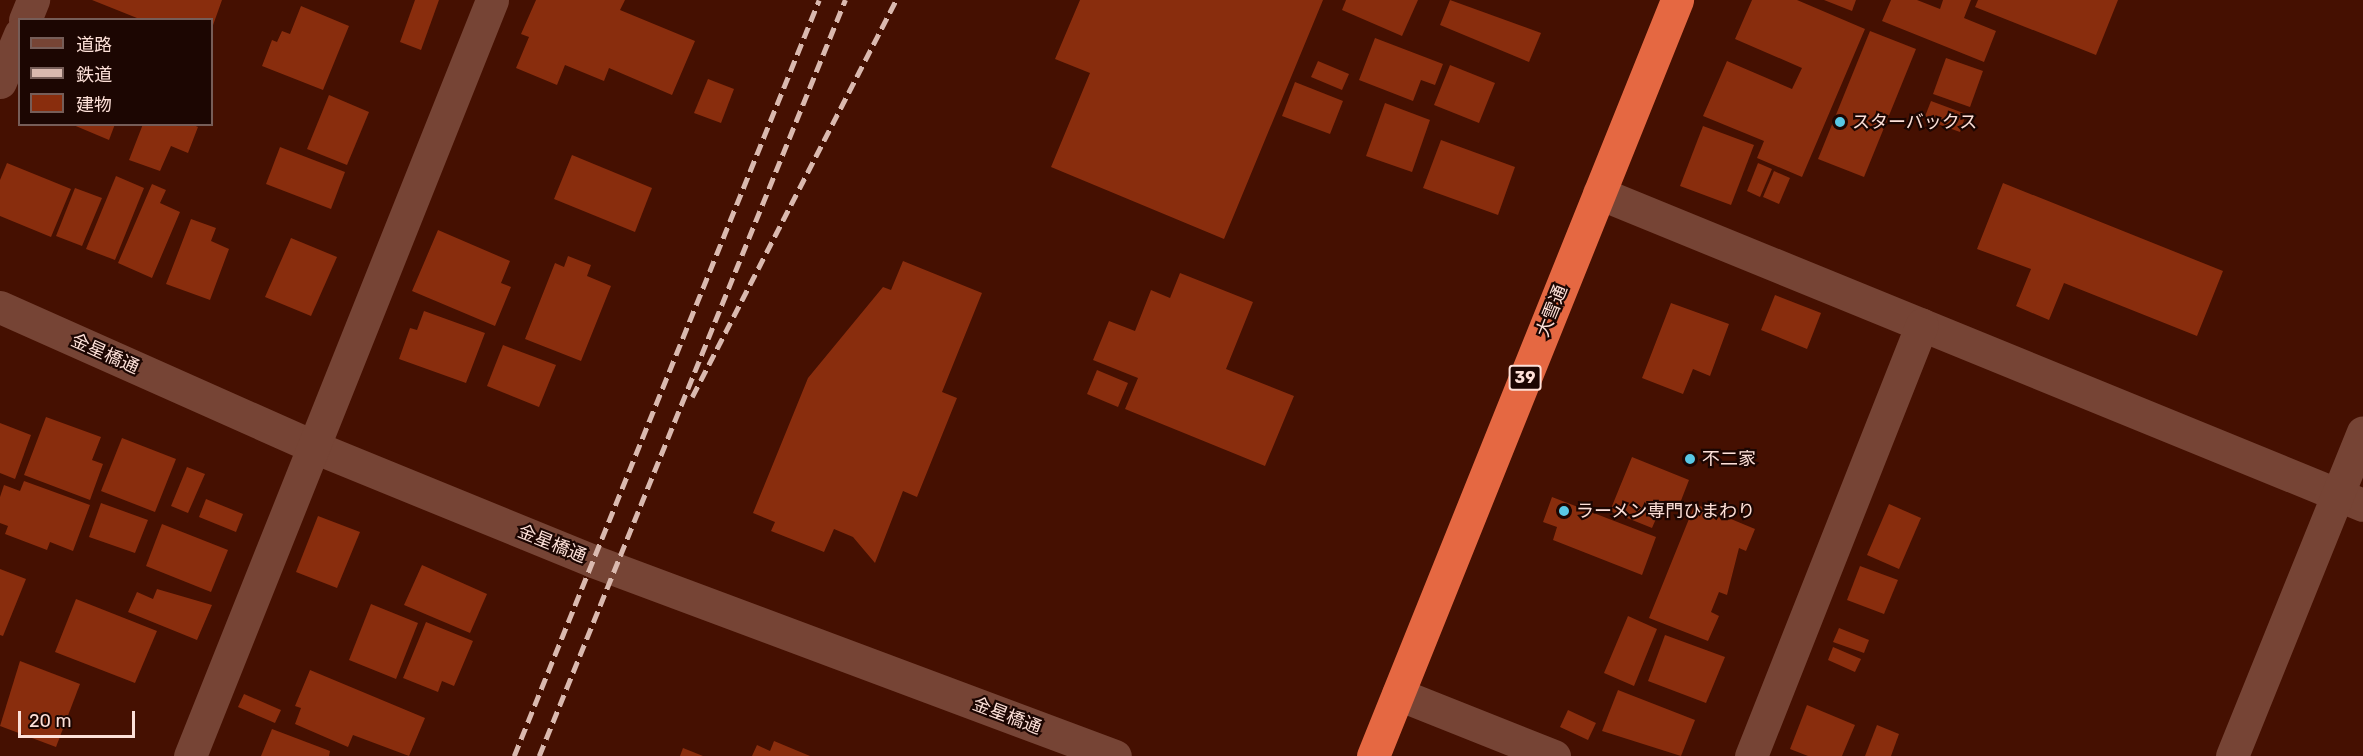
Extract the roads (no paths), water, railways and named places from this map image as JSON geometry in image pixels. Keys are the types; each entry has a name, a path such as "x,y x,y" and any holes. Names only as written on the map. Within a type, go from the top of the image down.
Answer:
{"highway":[{"name":"大雪通","path":"1373,756 1677,0"}],"street":[{"path":"26,18 33,0"},
{"path":"190,756 492,0"},
{"path":"0,82 18,39"},
{"path":"1599,193 2350,501"},
{"name":"金星橋通","path":"0,306 314,447 593,561 1115,756"},
{"path":"1751,756 1922,325"},
{"path":"2232,756 2350,501 2363,432"},
{"path":"1398,694 1554,756"}],"railway":[{"path":"514,756 819,0"},
{"path":"539,756 845,0"},
{"path":"692,397 896,0"}],"place":[{"name":"スターバックス","path":"1840,122"},
{"name":"不二家","path":"1690,459"},
{"name":"ラーメン専門ひまわり","path":"1564,511"}]}
